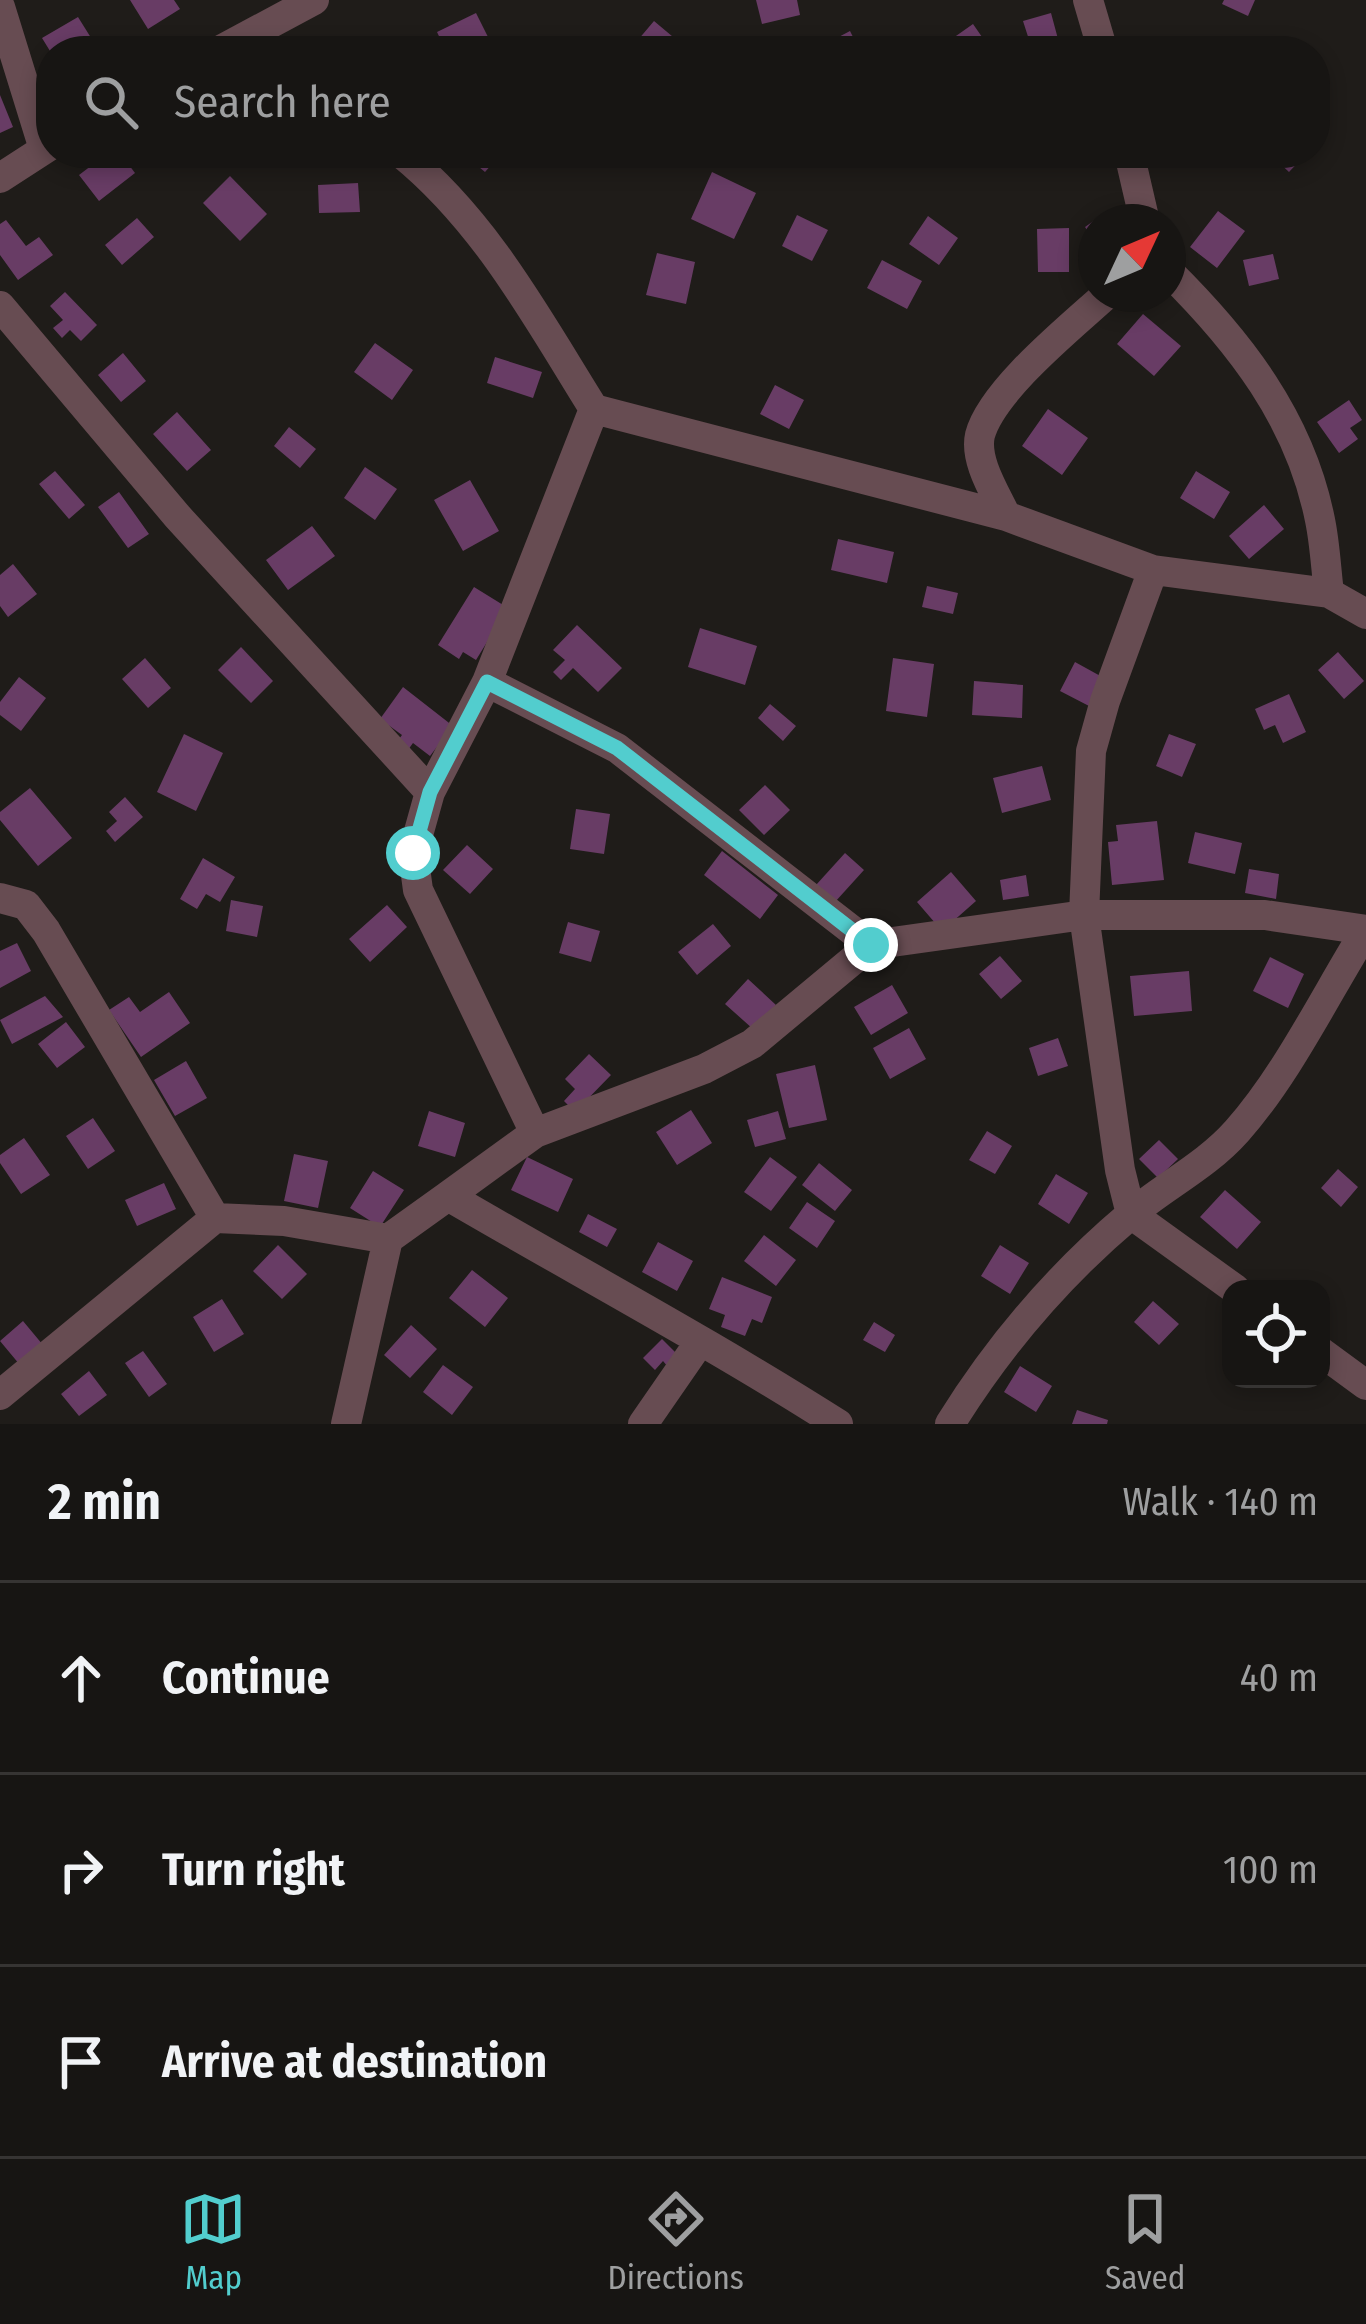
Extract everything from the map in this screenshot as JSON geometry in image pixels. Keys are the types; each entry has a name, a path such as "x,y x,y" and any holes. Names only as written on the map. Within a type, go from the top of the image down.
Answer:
{"street":[{"path":"1088,0 1098,36"},
{"path":"270,36 300,4"},
{"path":"0,7 36,114"},
{"path":"0,178 36,154"},
{"path":"419,168 485,238 594,410 1006,516 1153,570 1328,593 1366,614"},
{"path":"1132,168 1140,204"},
{"path":"1186,290 1221,324 1265,383 1299,452 1320,518 1328,593"},
{"path":"0,307 177,516 430,792"},
{"path":"1006,516 983,465 979,438 991,413 1023,372 1088,312"},
{"path":"535,1133 418,890 413,853 430,792 487,682 594,410"},
{"path":"1153,570 1090,751 1084,915 1120,1170 1131,1214 1222,1280"},
{"path":"487,682 617,748 871,945"},
{"path":"0,898 26,905 46,931 215,1218"},
{"path":"346,1424 388,1238 535,1133 704,1069 752,1044 871,945 1084,915 1265,915 1366,930 1273,1082 1238,1130 1197,1169 1131,1214 1044,1296 986,1367 950,1424"},
{"path":"448,1196 838,1424"},
{"path":"0,1395 215,1218 284,1220 388,1238"},
{"path":"644,1424 699,1343"},
{"path":"1330,1358 1366,1384"}],"building":[{"path":"130,0 174,0 180,9 148,29"},
{"path":"756,0 797,0 800,15 762,24"},
{"path":"1224,0 1255,0 1248,16 1222,4"},
{"path":"476,13 488,36 439,36 437,32"},
{"path":"1051,13 1057,36 1028,36 1023,21"},
{"path":"78,17 90,36 45,36"},
{"path":"654,21 672,36 641,36"},
{"path":"973,24 981,36 956,36"},
{"path":"0,95 13,127 0,133"},
{"path":"88,168 131,168 135,173 99,201 79,175"},
{"path":"712,172 756,193 734,239 691,219"},
{"path":"230,176 267,214 240,241 203,203"},
{"path":"358,183 360,212 319,213 318,185"},
{"path":"1218,211 1245,231 1217,268 1190,247"},
{"path":"797,215 828,230 812,261 782,246"},
{"path":"928,216 958,238 939,265 909,244"},
{"path":"137,218 154,237 122,265 105,245"},
{"path":"6,220 26,246 39,237 53,255 18,280 0,255 0,224"},
{"path":"1069,228 1069,272 1038,272 1037,229"},
{"path":"657,253 695,262 686,304 646,295"},
{"path":"1273,254 1279,279 1249,286 1243,260"},
{"path":"882,260 922,281 907,309 867,288"},
{"path":"65,292 97,325 81,341 70,330 62,338 53,328 63,320 50,306"},
{"path":"1143,314 1181,346 1154,376 1117,344"},
{"path":"375,343 413,370 392,400 354,372"},
{"path":"123,353 146,381 121,402 98,375"},
{"path":"495,357 542,372 533,398 487,383"},
{"path":"775,385 804,400 789,429 760,414"},
{"path":"1349,400 1362,420 1350,428 1358,439 1339,453 1317,422"},
{"path":"1048,409 1088,438 1062,475 1022,446"},
{"path":"177,412 211,450 187,471 153,434"},
{"path":"289,427 316,449 300,468 274,446"},
{"path":"365,467 397,489 375,520 344,498"},
{"path":"55,471 85,505 69,519 39,484"},
{"path":"1196,471 1230,492 1214,519 1180,498"},
{"path":"470,480 499,531 463,551 434,500"},
{"path":"119,492 149,534 128,548 98,507"},
{"path":"1264,505 1284,529 1249,559 1229,536"},
{"path":"312,526 335,556 288,590 266,560"},
{"path":"838,539 894,552 887,583 831,570"},
{"path":"13,564 37,594 8,617 0,606 0,575"},
{"path":"927,586 958,593 953,614 922,607"},
{"path":"474,587 508,608 476,660 463,652 459,659 438,645"},
{"path":"577,625 622,668 598,692 573,668 561,680 553,672 565,660 553,650"},
{"path":"700,628 757,646 745,685 688,667"},
{"path":"241,647 273,681 251,703 218,670"},
{"path":"1338,652 1364,681 1344,699 1318,670"},
{"path":"145,658 171,688 148,708 122,679"},
{"path":"893,658 934,664 927,717 886,711"},
{"path":"1075,662 1104,678 1089,706 1060,691"},
{"path":"19,677 46,698 21,731 0,715 0,702"},
{"path":"974,681 1023,685 1022,718 972,715"},
{"path":"403,687 453,726 430,756 413,743 405,754 394,746 402,735 380,719"},
{"path":"1289,694 1306,732 1283,743 1275,725 1264,730 1255,709"},
{"path":"770,704 796,726 783,741 758,718"},
{"path":"184,734 223,753 196,811 157,792"},
{"path":"1169,734 1196,744 1182,777 1156,766"},
{"path":"1042,766 1051,800 1002,813 993,778"},
{"path":"765,785 790,810 764,835 739,810"},
{"path":"30,788 72,838 38,866 0,820 0,812"},
{"path":"125,797 143,817 115,842 106,831 117,821 109,812"},
{"path":"576,809 610,814 604,854 570,849"},
{"path":"1157,821 1164,880 1112,885 1108,842 1118,841 1116,825"},
{"path":"1195,832 1242,843 1235,874 1188,863"},
{"path":"467,845 493,869 470,894 443,870"},
{"path":"722,851 778,895 760,919 704,875"},
{"path":"845,853 864,870 835,902 816,885"},
{"path":"203,858 235,877 220,902 206,894 197,909 180,899"},
{"path":"1249,869 1279,874 1276,899 1245,893"},
{"path":"951,872 976,901 942,931 917,902"},
{"path":"1026,875 1029,896 1003,900 1000,880"},
{"path":"231,900 263,906 257,937 226,931"},
{"path":"387,905 407,927 370,962 349,939"},
{"path":"568,922 600,931 591,962 559,953"},
{"path":"713,924 731,946 697,975 678,952"},
{"path":"17,943 31,971 0,988 0,951"},
{"path":"1000,956 1022,981 1001,999 979,974"},
{"path":"1270,957 1304,974 1288,1008 1253,991"},
{"path":"1189,971 1192,1011 1134,1016 1130,976"},
{"path":"748,979 776,1005 753,1029 725,1004"},
{"path":"892,985 908,1013 871,1035 854,1007"},
{"path":"169,992 190,1023 141,1057 109,1010 129,997 140,1012"},
{"path":"45,996 63,1017 12,1044 0,1020"},
{"path":"66,1022 85,1047 57,1068 38,1044"},
{"path":"909,1028 926,1059 890,1079 873,1048"},
{"path":"1058,1038 1068,1066 1038,1076 1029,1048"},
{"path":"589,1054 611,1075 575,1112 564,1101 575,1089 565,1079"},
{"path":"186,1061 207,1098 175,1116 154,1080"},
{"path":"815,1065 827,1120 789,1128 776,1074"},
{"path":"691,1110 712,1143 677,1165 656,1132"},
{"path":"429,1111 465,1123 455,1157 418,1146"},
{"path":"778,1111 786,1139 755,1147 747,1120"},
{"path":"93,1118 115,1151 88,1169 66,1136"},
{"path":"987,1131 1012,1146 995,1174 969,1160"},
{"path":"24,1138 50,1175 21,1194 0,1163 0,1155"},
{"path":"1159,1140 1178,1159 1158,1178 1139,1159"},
{"path":"294,1154 328,1161 318,1208 284,1201"},
{"path":"527,1157 573,1179 558,1212 511,1190"},
{"path":"770,1157 797,1177 771,1211 744,1192"},
{"path":"819,1163 852,1190 835,1211 802,1185"},
{"path":"1338,1169 1358,1187 1341,1207 1321,1188"},
{"path":"373,1171 404,1190 380,1227 350,1208"},
{"path":"1056,1174 1088,1193 1069,1224 1038,1204"},
{"path":"164,1183 176,1209 137,1226 125,1200"},
{"path":"1225,1190 1261,1222 1237,1249 1200,1217"},
{"path":"807,1202 835,1221 817,1248 789,1228"},
{"path":"588,1214 617,1229 607,1247 579,1232"},
{"path":"764,1235 796,1260 776,1286 744,1261"},
{"path":"658,1242 693,1261 677,1291 642,1272"},
{"path":"278,1245 307,1274 282,1299 253,1271"},
{"path":"1000,1245 1029,1263 1010,1294 981,1276"},
{"path":"472,1270 508,1298 485,1327 449,1298"},
{"path":"722,1277 772,1297 762,1323 752,1319 745,1336 721,1327 725,1315 709,1309"},
{"path":"222,1299 244,1334 214,1352 193,1317"},
{"path":"1153,1301 1179,1324 1159,1345 1134,1322"},
{"path":"23,1321 43,1345 20,1365 0,1341"},
{"path":"874,1322 895,1335 885,1352 863,1340"},
{"path":"411,1325 437,1349 410,1378 384,1355"},
{"path":"662,1339 679,1356 668,1367 663,1361 655,1370 643,1358"},
{"path":"143,1351 167,1384 149,1397 125,1363"},
{"path":"443,1365 473,1387 452,1415 423,1392"},
{"path":"1020,1366 1052,1386 1036,1412 1004,1392"},
{"path":"89,1371 107,1395 79,1416 61,1394"},
{"path":"1077,1410 1108,1420 1107,1424 1072,1424"}],"route":[{"path":"413,853 430,792 487,682 617,748 871,945"}]}
